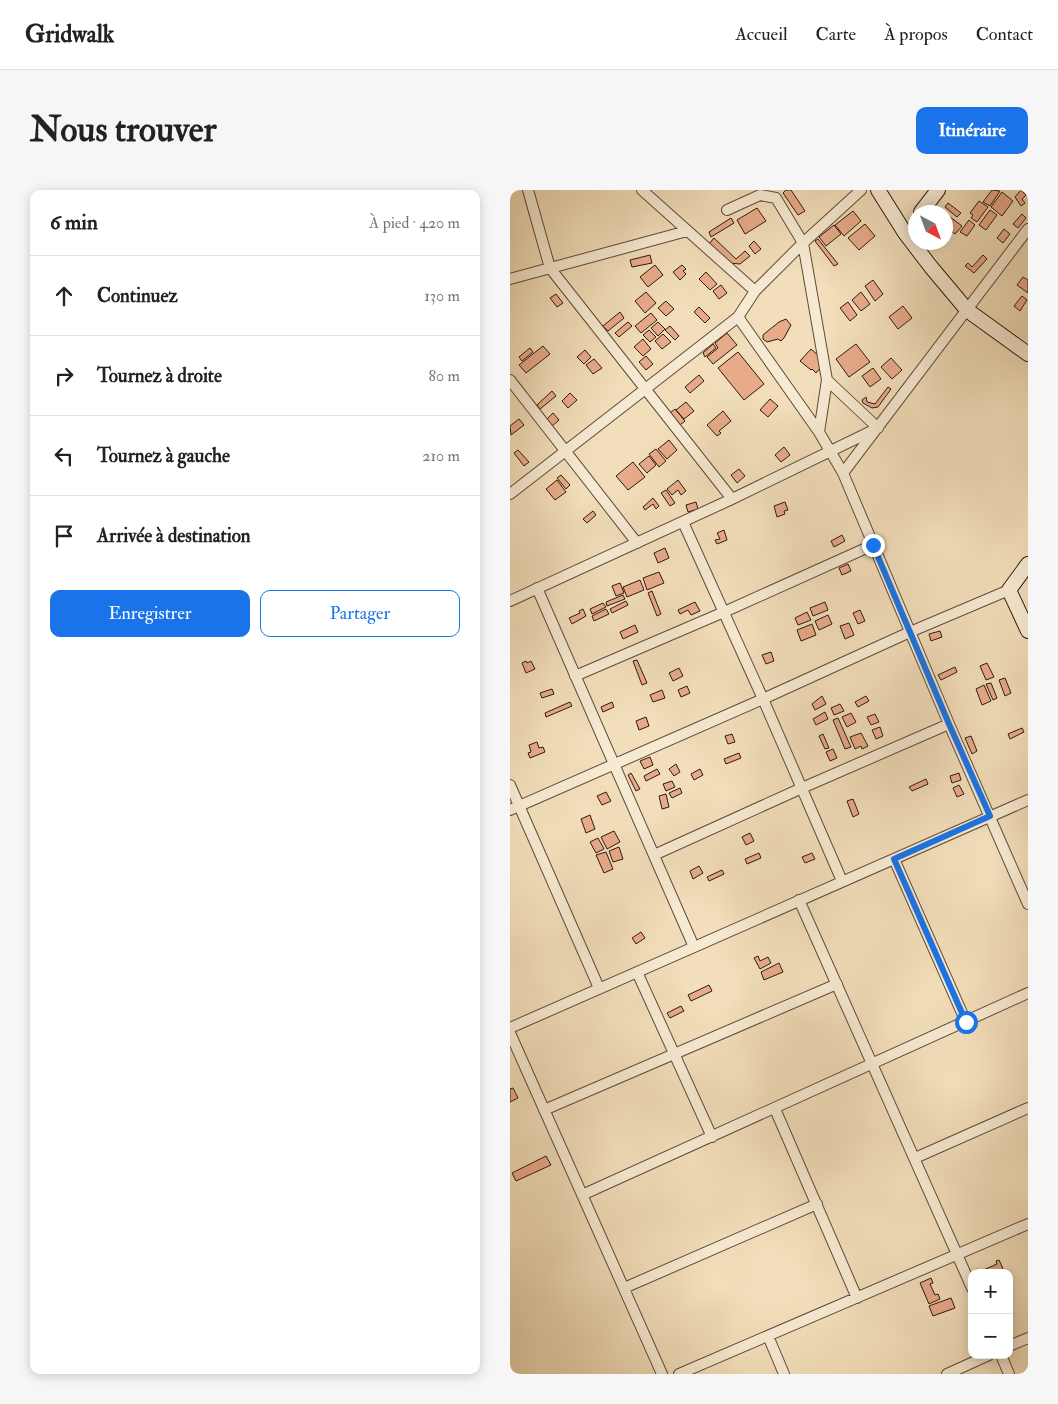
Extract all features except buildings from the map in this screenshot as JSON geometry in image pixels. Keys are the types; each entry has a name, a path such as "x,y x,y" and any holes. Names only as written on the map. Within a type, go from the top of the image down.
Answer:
{"main road":[{"path":"878,190 905,233 967,310 1028,354"},
{"path":"926,205 938,190"},
{"path":"905,233 908,229"},
{"path":"1028,564 1009,590 1028,631"}],"street":[{"path":"528,190 550,268 732,499"},
{"path":"642,190 755,292"},
{"path":"510,494 738,316 755,292 803,243 861,190"},
{"path":"727,210 760,195 776,198 803,243 827,380 819,432"},
{"path":"843,474 1028,230"},
{"path":"510,279 687,231"},
{"path":"738,316 819,432 843,474 1028,904"},
{"path":"510,380 637,542"},
{"path":"827,380 878,428"},
{"path":"510,600 683,522 878,428"},
{"path":"683,522 842,881"},
{"path":"575,676 873,545"},
{"path":"537,588 694,947"},
{"path":"515,808 910,632 1009,590"},
{"path":"654,855 949,724"},
{"path":"510,785 515,808 599,988"},
{"path":"510,1028 1028,800"},
{"path":"894,859 966,1022"},
{"path":"799,900 968,1278"},
{"path":"637,972 712,1137"},
{"path":"544,1110 836,984"},
{"path":"582,1195 1028,993"},
{"path":"510,1033 662,1374"},
{"path":"775,1108 857,1298"},
{"path":"914,1158 1028,1108"},
{"path":"624,1288 817,1204"},
{"path":"679,1374 1028,1224"},
{"path":"768,1336 784,1374"},
{"path":"1013,1344 1028,1338"},
{"path":"947,1374 981,1359"},
{"path":"1003,1359 1009,1374"}],"route":[{"path":"873,545 990,816 894,859 966,1022"}]}
